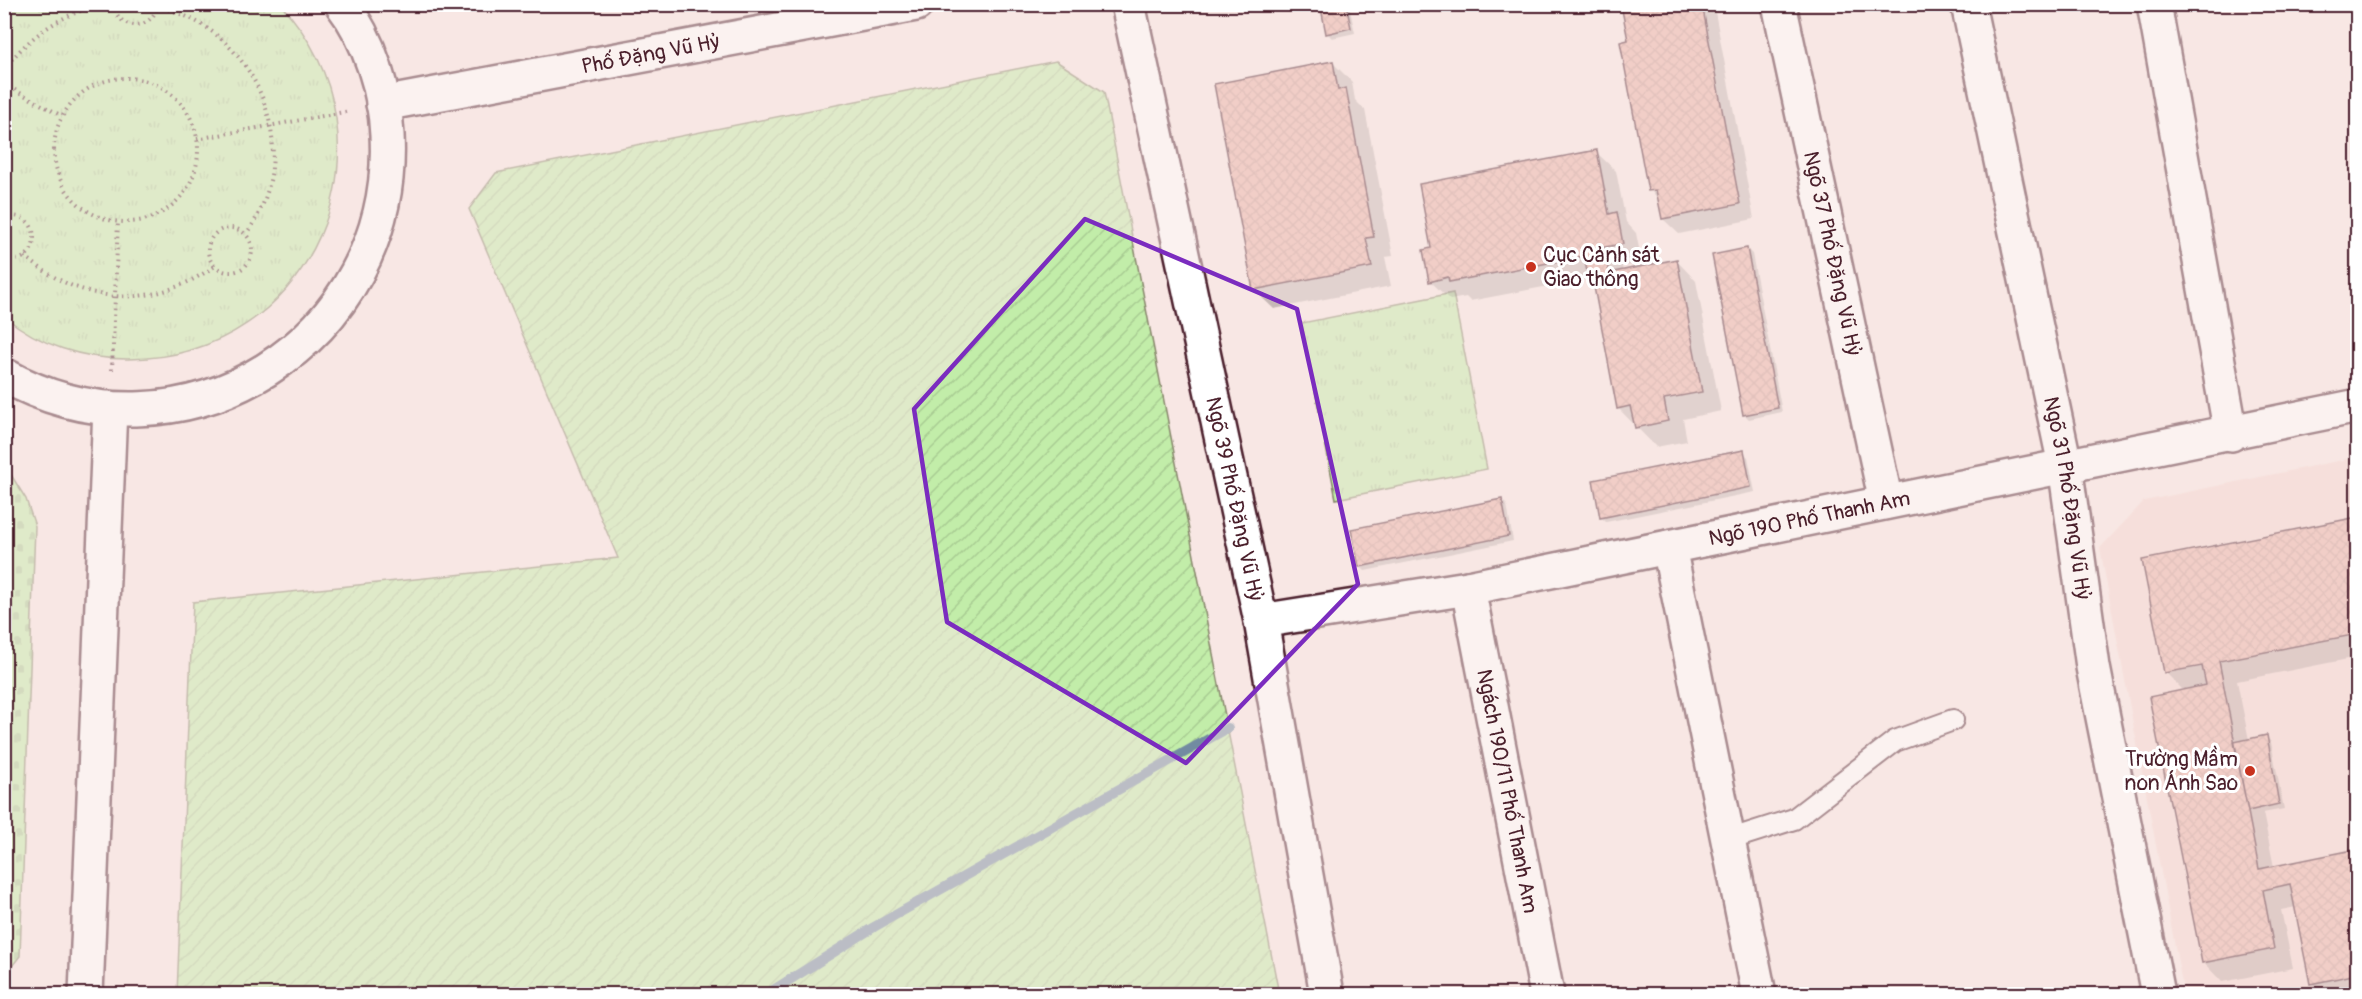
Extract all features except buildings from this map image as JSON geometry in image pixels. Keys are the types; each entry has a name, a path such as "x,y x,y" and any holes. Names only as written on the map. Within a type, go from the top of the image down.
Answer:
{"street":[{"path":"4,375 25,387 61,400 110,408 178,405 215,395 251,380 284,359 314,333 339,303 360,269 375,234 385,195 388,157 378,79 364,43 342,4"},
{"name":"Phố Đặng Vũ Hỷ","path":"383,104 916,4"},
{"name":"Ngõ 39 Phố Đặng Vũ Hỷ","path":"1128,4 1261,621 1327,994"},
{"name":"Ngõ 37 Phố Đặng Vũ Hỷ","path":"1779,4 1886,502"},
{"name":"Ngõ 31 Phố Đặng Vũ Hỷ","path":"1968,4 2065,465 2093,668 2158,994"},
{"path":"2154,4 2231,434"},
{"name":"Ngõ 190 Phố Thanh Am","path":"1261,621 1468,588 2065,465 2231,434 2358,406"},
{"path":"86,994 110,408"},
{"path":"1669,547 1728,840 1755,994"},
{"name":"Ngách 190/11 Phố Thanh Am","path":"1468,588 1547,994"}],"lane":[{"path":"1728,840 1794,819 1895,741 1953,720"}],"path":[{"path":"4,69 17,52 55,22 77,12 108,4"},
{"path":"113,4 118,18 131,26 138,26 151,19 157,6 194,19 215,32 233,48 248,67 260,88 271,126 273,159 262,206 246,234"},
{"path":"118,78 142,79 163,87 181,103 193,123 197,139 195,169 178,199 160,214 148,218 118,221 86,210 68,194 56,170 54,145 62,116 74,99 95,84 118,78"},
{"path":"4,84 62,116"},
{"path":"197,139 383,104"},
{"path":"4,217 25,219 33,231 34,245 25,256 12,261 4,259"},
{"path":"110,408 118,221"},
{"path":"226,228 246,234 252,246 250,259 246,265 228,272 215,266 211,261 208,247 214,234 226,228"},
{"path":"25,256 58,281 81,290 114,296 153,295 176,288 215,266"}],"highlighted area":[{"path":"1085,219 1297,309 1358,584 1186,763 947,622 914,409"}],"shaded area":[{"name":"Trường Mầm non Ánh Sao","path":"2357,457 2357,994 2184,994 2100,548 2144,501"}],"green space":[{"path":"4,5 281,5 318,59 336,118 337,177 321,233 291,283 248,323 192,350 127,359 78,353 47,343 5,317"},
{"path":"1056,61 1104,92 1279,994 177,994 193,602 618,558 469,209 496,173"},
{"path":"1453,293 1487,469 1336,499 1302,323"},
{"path":"5,465 26,499 35,526 20,956 5,975"}],"waterway":[{"path":"767,994 874,927 1228,728"}],"place":[{"name":"Cục Cảnh sát Giao thông","path":"1531,267"},
{"name":"Trường Mầm non Ánh Sao","path":"2250,771"}]}
